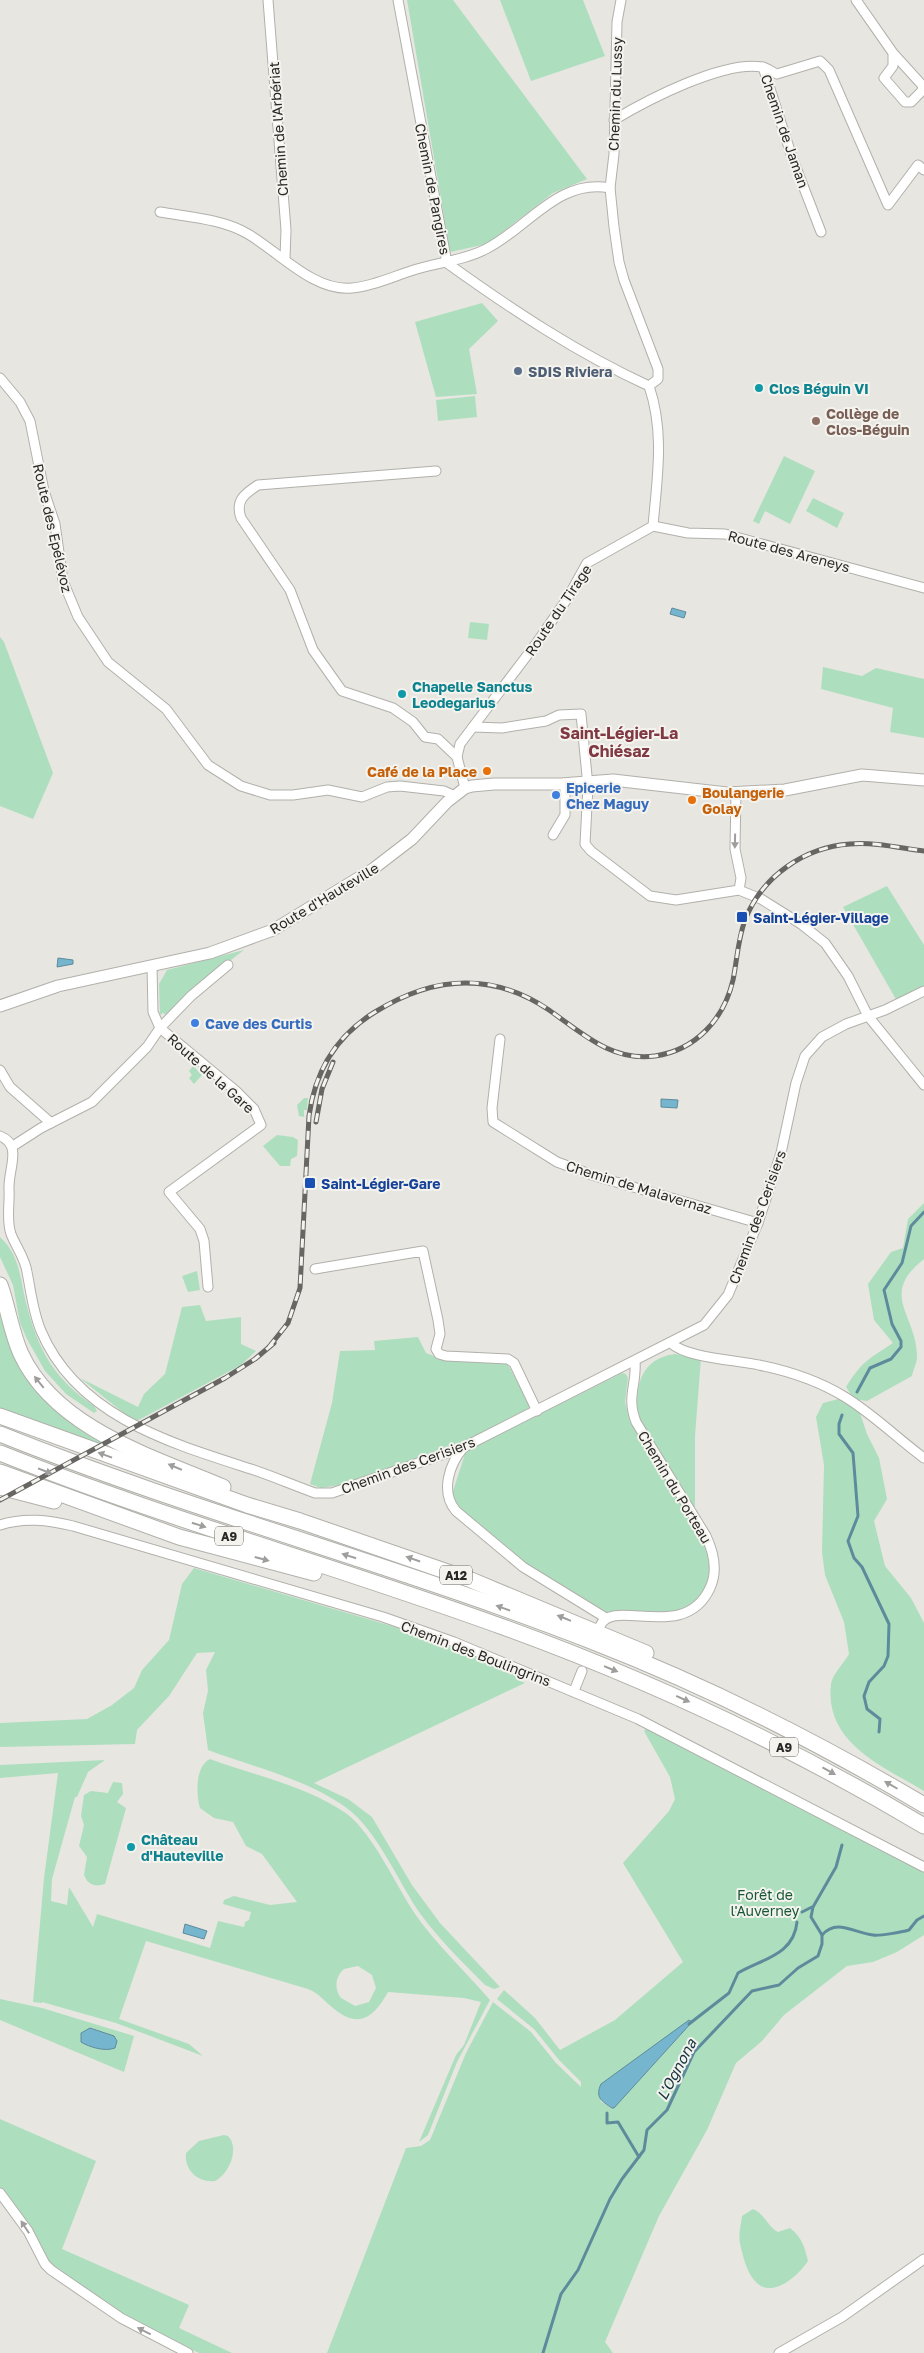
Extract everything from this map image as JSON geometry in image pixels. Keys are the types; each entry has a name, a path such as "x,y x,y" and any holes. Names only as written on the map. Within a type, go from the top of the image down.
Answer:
{"highway":[{"path":"0,1285 20,1353 40,1384 66,1409 104,1434 130,1447 300,1521"},
{"name":"A12","path":"0,1416 134,1466 471,1580 609,1636 695,1676 752,1712"},
{"name":"A9","path":"0,1434 141,1486 449,1589 644,1663 752,1712 858,1767 924,1805"},
{"name":"A9","path":"0,1453 142,1506 461,1613 584,1658 694,1704 810,1761 924,1826"},
{"path":"0,1472 178,1537"},
{"path":"0,1488 97,1512 178,1537 461,1613"}],"main road":[{"path":"465,788 488,784 564,784 613,780 736,792 804,787 862,775 924,780"},
{"name":"Route d'Hauteville","path":"0,1006 41,990 222,949 262,935 288,922 372,870 400,849 465,788"}],"street":[{"name":"Chemin de l'Arbériat","path":"268,0 286,230 285,258"},
{"name":"Chemin de Pangires","path":"398,0 447,263 533,323 622,374 649,386"},
{"name":"Chemin du Lussy","path":"610,188 617,22 621,0"},
{"path":"856,0 893,53 923,86 922,92 911,102 905,102 884,78 893,66 893,53"},
{"path":"763,67 776,74 820,61 829,70 888,205 918,165 924,170"},
{"name":"Chemin de Jaman","path":"614,120 646,101 677,88 741,67 763,67 792,157 821,232"},
{"path":"160,212 225,225 247,233 285,258 309,277 328,287 352,288 386,280 418,269 447,263 486,250 523,225 550,201 572,190 596,186 610,188 619,262 657,363 658,379 649,386 657,408 660,461 653,526"},
{"name":"Route des Epélévoz","path":"0,378 20,402 30,421 44,491 55,524 63,581 78,617 108,662 166,709 208,765 241,786 270,795 328,790 362,797 387,787 400,786 444,791 455,796"},
{"path":"436,471 258,485 239,500 238,509 241,518 290,590 313,650 342,691 393,708 413,722 425,737 438,739 457,757 465,788"},
{"name":"Route des Areneys","path":"653,526 688,533 725,534 812,555 924,588"},
{"name":"Route du Tirage","path":"457,757 460,744 538,641 567,599 587,564 653,526"},
{"path":"473,727 502,728 546,721 559,715 581,714 588,781 585,844 591,851 650,896 676,900 739,890 761,899 801,924 825,943 848,976 868,1016 924,1085"},
{"path":"553,835 564,815 564,784"},
{"path":"736,792 735,849 742,883 739,890"},
{"path":"0,1136 13,1146 51,1123 92,1102 147,1048 160,1028 191,996 228,965"},
{"name":"Route de la Gare","path":"152,966 153,1012 160,1028 236,1091 254,1109 261,1124 169,1192 200,1229 204,1242 208,1287"},
{"name":"Chemin des Cerisiers","path":"13,1146 9,1176 9,1224 26,1264 41,1330 50,1349 73,1380 127,1423 187,1449 315,1493 332,1493 464,1447 704,1325 728,1295 758,1223 782,1153 796,1083 806,1056 822,1037 846,1024 924,991"},
{"name":"Chemin de Malavernaz","path":"500,1039 492,1108 493,1122 557,1162 604,1178 758,1223"},
{"path":"0,1070 10,1086 51,1123"},
{"path":"315,1269 423,1251 438,1320 440,1334 436,1349 439,1354 508,1359 514,1363 537,1411"},
{"path":"671,1343 676,1348 691,1354 777,1368 813,1381 846,1397 924,1458"},
{"name":"Chemin du Porteau","path":"606,1618 619,1615 667,1618 683,1614 694,1608 704,1599 714,1575 714,1557 706,1536 636,1422 632,1410 631,1394 635,1374 635,1361"},
{"path":"464,1447 457,1455 447,1481 450,1504 523,1567 606,1618 600,1626"},
{"name":"Chemin des Boulingrins","path":"0,1525 15,1521 42,1520 73,1526 383,1617 454,1642 638,1719 924,1867"},
{"path":"574,1691 582,1671"},
{"path":"0,2193 24,2225 45,2264 51,2270 121,2318 188,2353"},
{"path":"779,2353 842,2317 924,2259"}],"green space":[{"path":"407,0 453,0 587,179 553,193 487,244 450,252"},
{"path":"500,0 583,0 605,56 531,81"},
{"path":"482,303 498,321 469,349 477,394 436,397 415,322"},
{"path":"475,396 477,417 438,421 436,400"},
{"path":"784,456 815,471 790,524 765,511 759,524 753,521"},
{"path":"813,498 844,513 837,528 806,511"},
{"path":"470,622 489,624 487,640 468,638"},
{"path":"0,637 4,642 53,773 33,819 0,806"},
{"path":"823,667 862,676 876,668 924,679 924,738 890,732 893,708 821,689"},
{"path":"887,886 924,945 924,987 897,1001 843,907"},
{"path":"244,950 168,1016 163,1013 160,1015 159,984 167,970"},
{"path":"193,1066 202,1075 194,1084 189,1078 192,1075 189,1071"},
{"path":"304,1098 308,1098 304,1117 299,1116 297,1105"},
{"path":"277,1135 293,1137 298,1140 297,1156 291,1159 290,1166 280,1166 263,1146"},
{"path":"924,1203 924,1259 910,1272 904,1283 902,1294 903,1305 915,1342 917,1359 912,1376 867,1401 854,1399 846,1387 852,1378 866,1361 893,1343 874,1320 868,1284 891,1252 903,1248 908,1219"},
{"path":"0,1237 13,1253 33,1326 44,1353 51,1365 69,1386 94,1406 97,1411 94,1413 66,1394 45,1371 27,1339 20,1323 13,1285 0,1257"},
{"path":"197,1271 200,1290 188,1292 182,1276"},
{"path":"0,1299 28,1374 141,1460 73,1437 0,1408"},
{"path":"200,1305 206,1321 241,1317 241,1344 256,1351 241,1365 135,1422 80,1378 138,1407 144,1394 165,1374 182,1307"},
{"path":"418,1337 426,1353 444,1360 507,1363 529,1404 529,1409 460,1444 346,1484 321,1488 310,1484 332,1403 340,1351 375,1350 374,1341"},
{"path":"675,1354 701,1358 695,1436 695,1508 638,1417 637,1395 642,1376 654,1361"},
{"path":"622,1373 626,1374 628,1378 625,1402 630,1422 706,1547 709,1560 708,1579 691,1611 606,1618 527,1565 454,1505 452,1494 466,1451"},
{"path":"846,1397 858,1407 867,1434 879,1458 887,1499 874,1521 885,1566 911,1598 924,1623 924,1791 875,1762 860,1750 847,1737 837,1722 831,1705 832,1680 849,1654 844,1622 825,1575 822,1552 824,1465 816,1417 823,1403"},
{"path":"194,1568 412,1632 521,1675 518,1680 525,1683 314,1783 348,1799 372,1817 412,1885 440,1923 500,1987 494,1989 485,1985 434,1931 411,1900 378,1843 359,1818 348,1809 333,1799 299,1782 208,1750 203,1713 208,1691 206,1670 215,1652 197,1653 169,1696 137,1730 135,1744 0,1747 0,1723 87,1719 112,1705 134,1688 142,1670 169,1640 182,1584"},
{"name":"Forêt de l'Auverney","path":"647,1728 924,1871 924,1935 897,1952 873,1962 847,1966 784,2015 762,2041 736,2063 707,2130 659,2216 605,2342 613,2353 327,2353 406,2148 421,2146 430,2140 466,2053 493,2002 531,2032 556,2063 581,2087 581,2082 559,2060 534,2029 497,1999 504,1990 535,2018 560,2050 615,2020 683,1962 623,1863 669,1811 675,1799 670,1777 644,1731","holes":["692,2022 614,2108 600,2101"]},
{"path":"210,1759 281,1782 316,1796 347,1814 357,1823 375,1847 415,1914 490,2000 457,2062 428,2135 419,2142 456,2055 464,2045 481,2002 464,1998 388,1992 383,2001 371,2014 365,2018 351,2018 342,2015 308,1989 146,1941 119,2019 189,2044 203,2056 116,2023 42,2002 33,2002 44,1878 58,1773 0,1778 0,1765 105,1760 88,1772 77,1797 75,1797 52,1879 51,1901 67,1905 69,1887 93,1927 97,1914 210,1948 218,1921 244,1927 245,1922 249,1920 251,1912 223,1904 224,1900 234,1896 270,1905 297,1902 262,1854 246,1846 233,1822 214,1818 200,1808 198,1781 199,1774 205,1763","holes":["358,1966 372,1975 376,1988 369,2002 355,2006 341,1998 337,1991 336,1983 344,1969"]},
{"path":"113,1782 122,1783 123,1794 117,1802 126,1808 105,1884 95,1885 90,1883 84,1875 87,1857 79,1846 84,1825 81,1816 84,1795 91,1791 108,1793"},
{"path":"0,1999 42,2008 134,2036 124,2072 0,2020","holes":["94,2030 105,2048 91,2047 85,2044 84,2031"]},
{"path":"0,2119 96,2161 62,2249 189,2305 179,2328 232,2353 199,2353 130,2320 74,2284 48,2261 30,2226 0,2188"},
{"path":"224,2135 228,2136 233,2147 233,2154 225,2173 215,2181 198,2178 187,2165 186,2153 199,2141"},
{"path":"753,2209 778,2232 790,2228 794,2231 806,2252 808,2261 804,2267 784,2284 776,2287 768,2288 761,2286 754,2280 743,2257 739,2237 742,2216"}],"water":[{"path":"672,608 686,612 684,618 670,614"},
{"path":"58,958 73,960 73,964 57,967"},
{"path":"661,1099 678,1100 677,1108 661,1107"},
{"path":"185,1924 207,1931 204,1939 183,1933"},
{"path":"689,2020 692,2022 614,2108 602,2101 599,2095 601,2084"},
{"path":"90,2028 114,2036 117,2041 115,2048 97,2048 81,2042 81,2033"}],"waterway":[{"path":"857,1392 870,1368 891,1359 901,1347 901,1341 892,1324 884,1290 902,1263 911,1226 924,1212"},
{"path":"842,1415 839,1424 839,1434 853,1453 858,1516 848,1541 854,1558 862,1567 889,1624 888,1656 884,1666 869,1682 864,1696 867,1709 880,1719 879,1732"},
{"path":"822,1935 811,1917 813,1907 836,1867 842,1845"},
{"path":"802,1912 812,1907"},
{"name":"L'Ognona","path":"543,2353 561,2294 578,2270 610,2199 622,2179 644,2150 647,2130 667,2110 694,2052 752,1991 779,1985 798,1968 818,1956 822,1944 822,1935 828,1930 840,1927 873,1935 891,1934 909,1930 917,1920 924,1916"},
{"path":"689,2024 729,1993 738,1973 775,1955 783,1949 795,1933 797,1922"},
{"path":"607,2113 607,2123 618,2122 639,2157"}],"railway":[{"path":"269,1347 288,1323 300,1288 309,1116 316,1084 330,1056 349,1032 361,1022 397,1000 418,991 440,985 484,984 506,989 527,997 598,1044 611,1050 639,1057 670,1053 695,1040 715,1020 723,1007 733,980 739,942 745,920 762,890 774,877 801,858 833,846 850,844 878,845 924,851"},
{"path":"316,1122 322,1089 333,1062"},
{"path":"0,1500 225,1378 255,1359 274,1343"}],"place":[{"name":"SDIS Riviera","path":"518,371"},
{"name":"Clos Béguin VI","path":"759,388"},
{"name":"Collège de Clos-Béguin","path":"816,421"},
{"name":"Chapelle Sanctus Leodegarius","path":"402,694"},
{"name":"Café de la Place","path":"487,771"},
{"name":"Epicerie Chez Maguy","path":"556,795"},
{"name":"Boulangerie Golay","path":"692,800"},
{"name":"Saint-Légier-Village","path":"742,917"},
{"name":"Cave des Curtis","path":"195,1023"},
{"name":"Saint-Légier-Gare","path":"310,1183"},
{"name":"Château d'Hauteville","path":"131,1847"}],"district":[{"name":"Saint-Légier-La Chiésaz","path":"619,742"}]}
